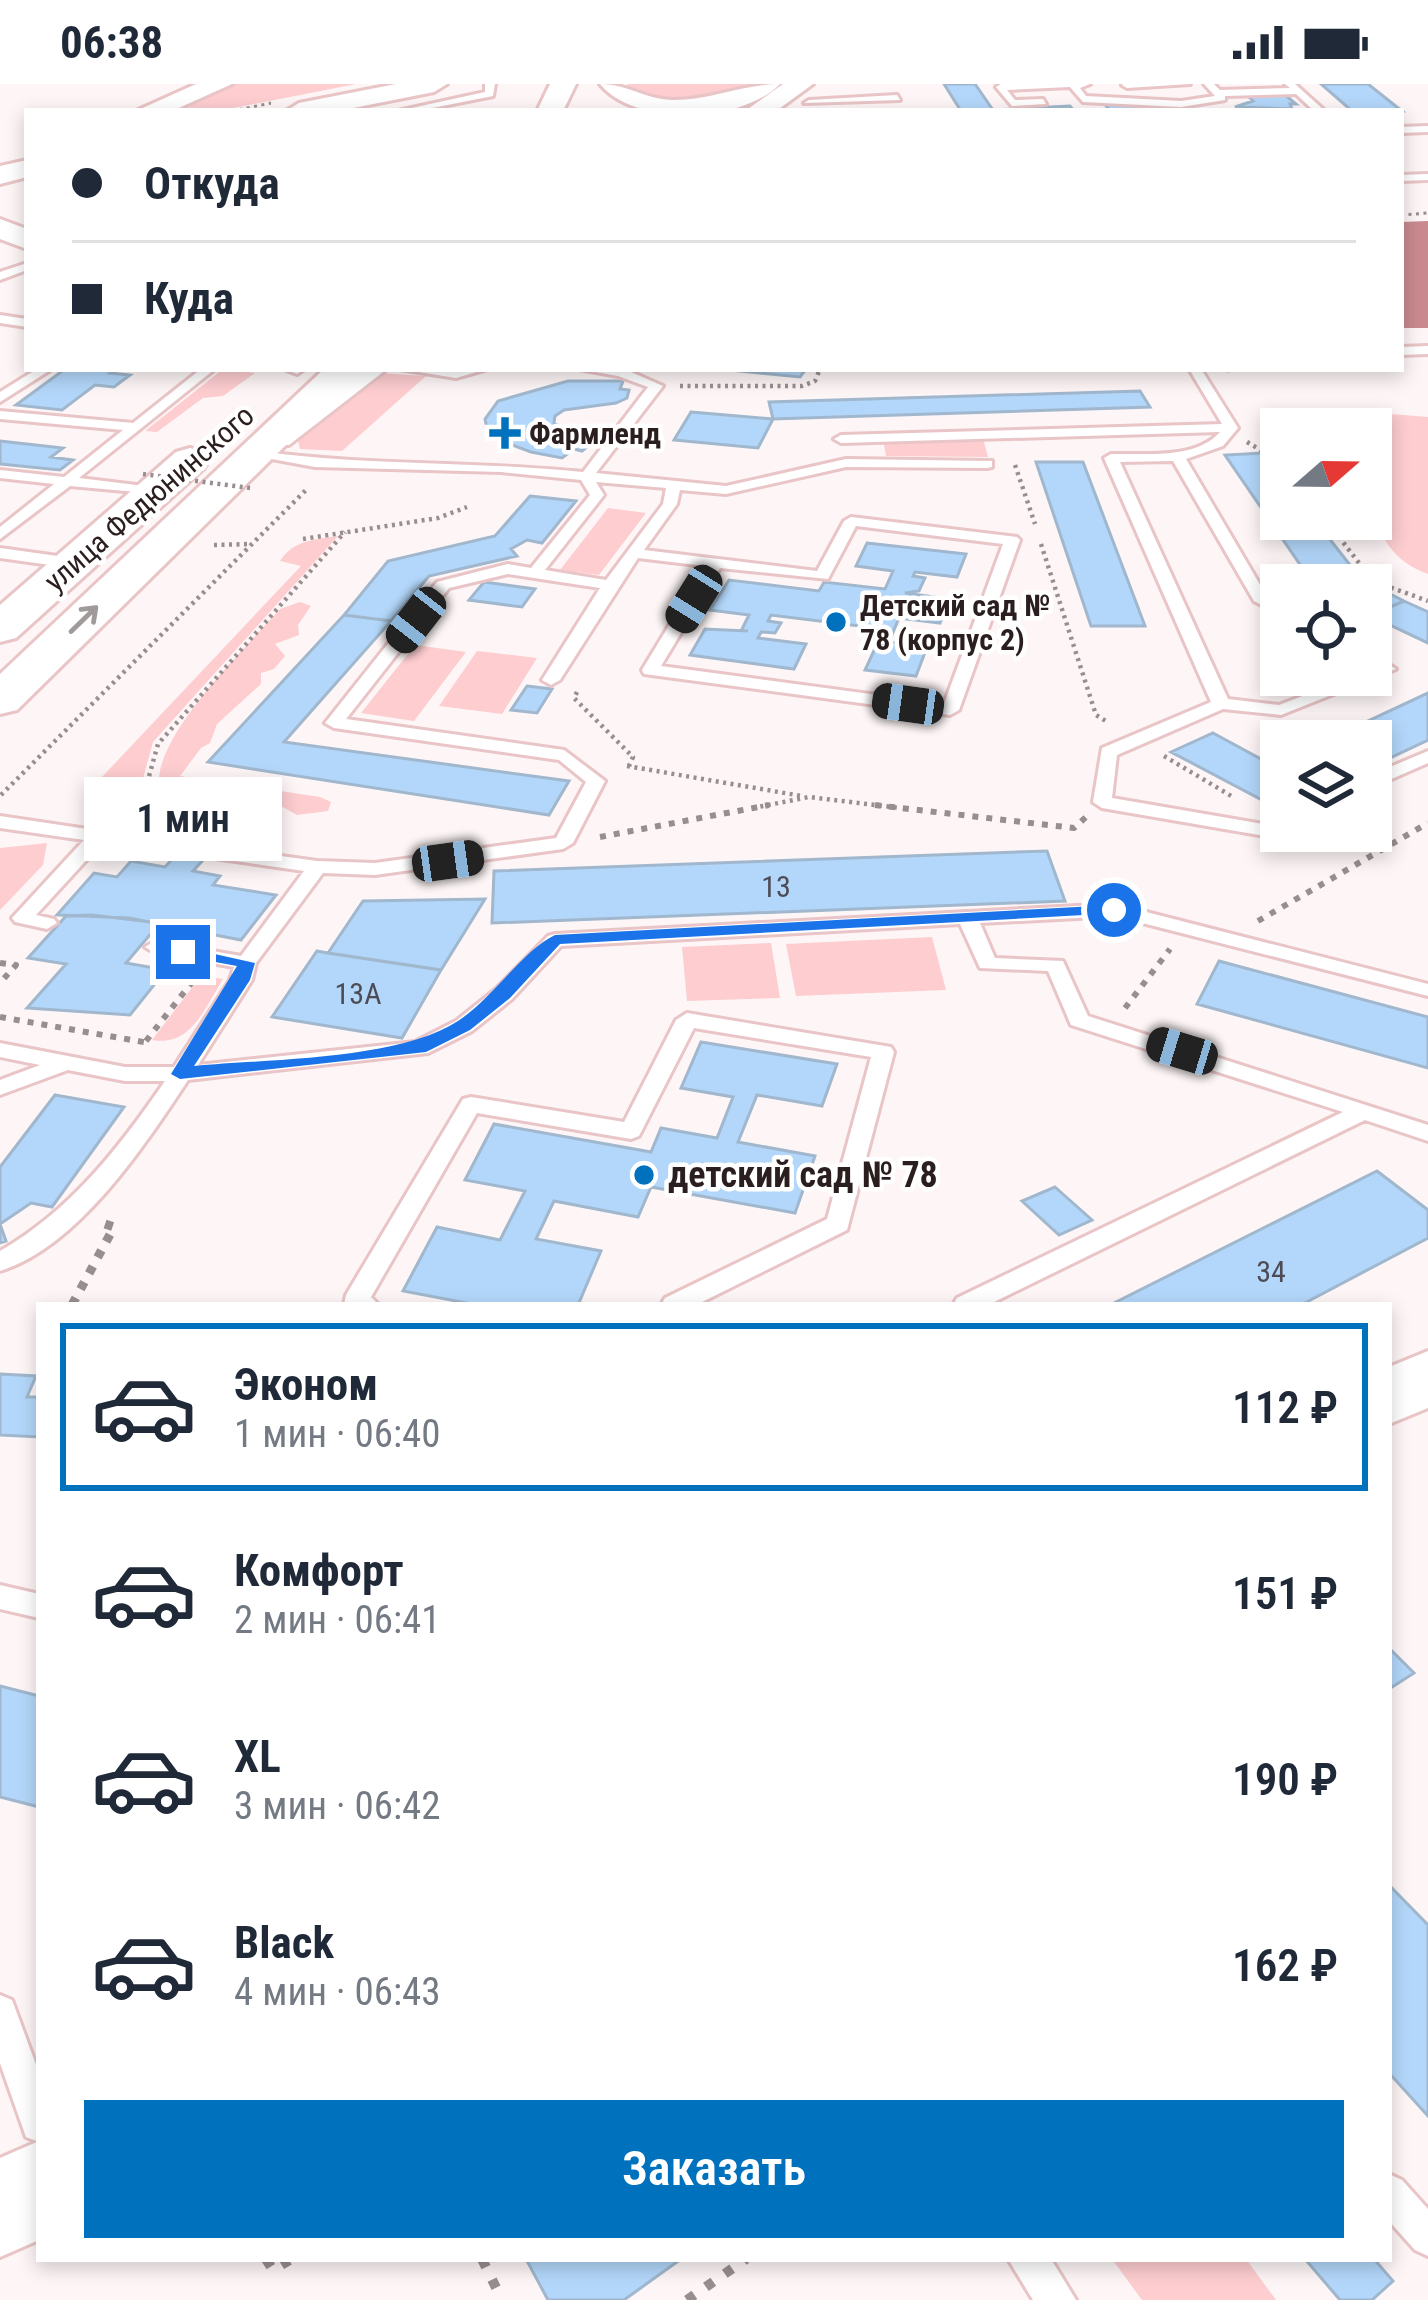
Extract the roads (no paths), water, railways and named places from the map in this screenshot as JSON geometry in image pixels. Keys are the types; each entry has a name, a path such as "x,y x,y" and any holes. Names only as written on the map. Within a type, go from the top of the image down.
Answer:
{"main road":[{"path":"157,108 219,84"},
{"path":"278,108 394,84"},
{"path":"314,108 434,84"},
{"path":"602,88 635,100 690,106 727,102 767,84"},
{"path":"766,108 804,94"},
{"name":"улица Федюнинского","path":"0,628 16,598 71,563 148,483 291,372"},
{"path":"260,461 342,372"},
{"path":"260,461 365,372"},
{"name":"улица Федюнинского","path":"0,700 260,461"}],"street":[{"path":"1392,1397 1428,1376"},
{"path":"0,2210 36,2190"}],"lane":[{"path":"804,94 841,84"},
{"path":"890,84 902,108"},
{"path":"1000,85 1185,84"},
{"path":"1000,85 1012,103 1043,102"},
{"path":"1074,86 1090,108"},
{"path":"1083,99 1208,103 1222,98 1213,88"},
{"path":"1213,88 1294,88 1317,108"},
{"path":"415,108 490,89"},
{"path":"804,94 897,98"},
{"path":"0,398 41,372"},
{"path":"0,534 205,372"},
{"path":"436,372 466,372"},
{"path":"586,477 656,386 620,372"},
{"path":"1197,372 1231,428"},
{"path":"0,415 134,428"},
{"path":"841,439 1231,428"},
{"path":"1221,704 1111,458 1178,457 1218,443 1231,428"},
{"path":"1178,457 1260,598"},
{"path":"260,461 333,464 376,460 726,490 846,463 987,464"},
{"path":"0,474 148,483"},
{"path":"535,574 597,495 586,477"},
{"path":"551,680 610,585 670,504 674,486"},
{"path":"633,553 823,576 851,521 1012,540 950,710 650,670 715,563"},
{"path":"0,553 71,563"},
{"path":"0,822 101,832 317,866 410,867 563,844 596,781 564,755 334,723 443,585 508,569 610,585"},
{"path":"1260,829 1102,802 1108,752 1221,704 1281,710 1318,696"},
{"path":"1392,772 1428,756"},
{"path":"46,923 22,918 101,832"},
{"path":"0,1262 29,1250 75,1213 180,1074 241,980 247,963 317,866"},
{"path":"0,1050 125,1074 180,1074 420,1048 464,1026 504,994 555,940 1114,910 1428,990"},
{"path":"968,918 987,964 1056,965 1079,1020 1428,1133"},
{"path":"155,947 247,963"},
{"path":"355,1302 471,1104 631,1131 687,1020 883,1052 838,1224 680,1302"},
{"path":"0,1088 67,1063"},
{"path":"972,1302 1364,1111"},
{"path":"0,1597 36,1605"},
{"path":"0,2012 36,2115"},
{"path":"1392,2196 1428,2237"},
{"path":"1029,2262 1057,2300"}],"place":[{"name":"Фармленд","path":"505,433"},
{"name":"Детский сад № 78 (корпус 2)","path":"836,622"},
{"name":"детский сад № 78","path":"644,1175"}]}
